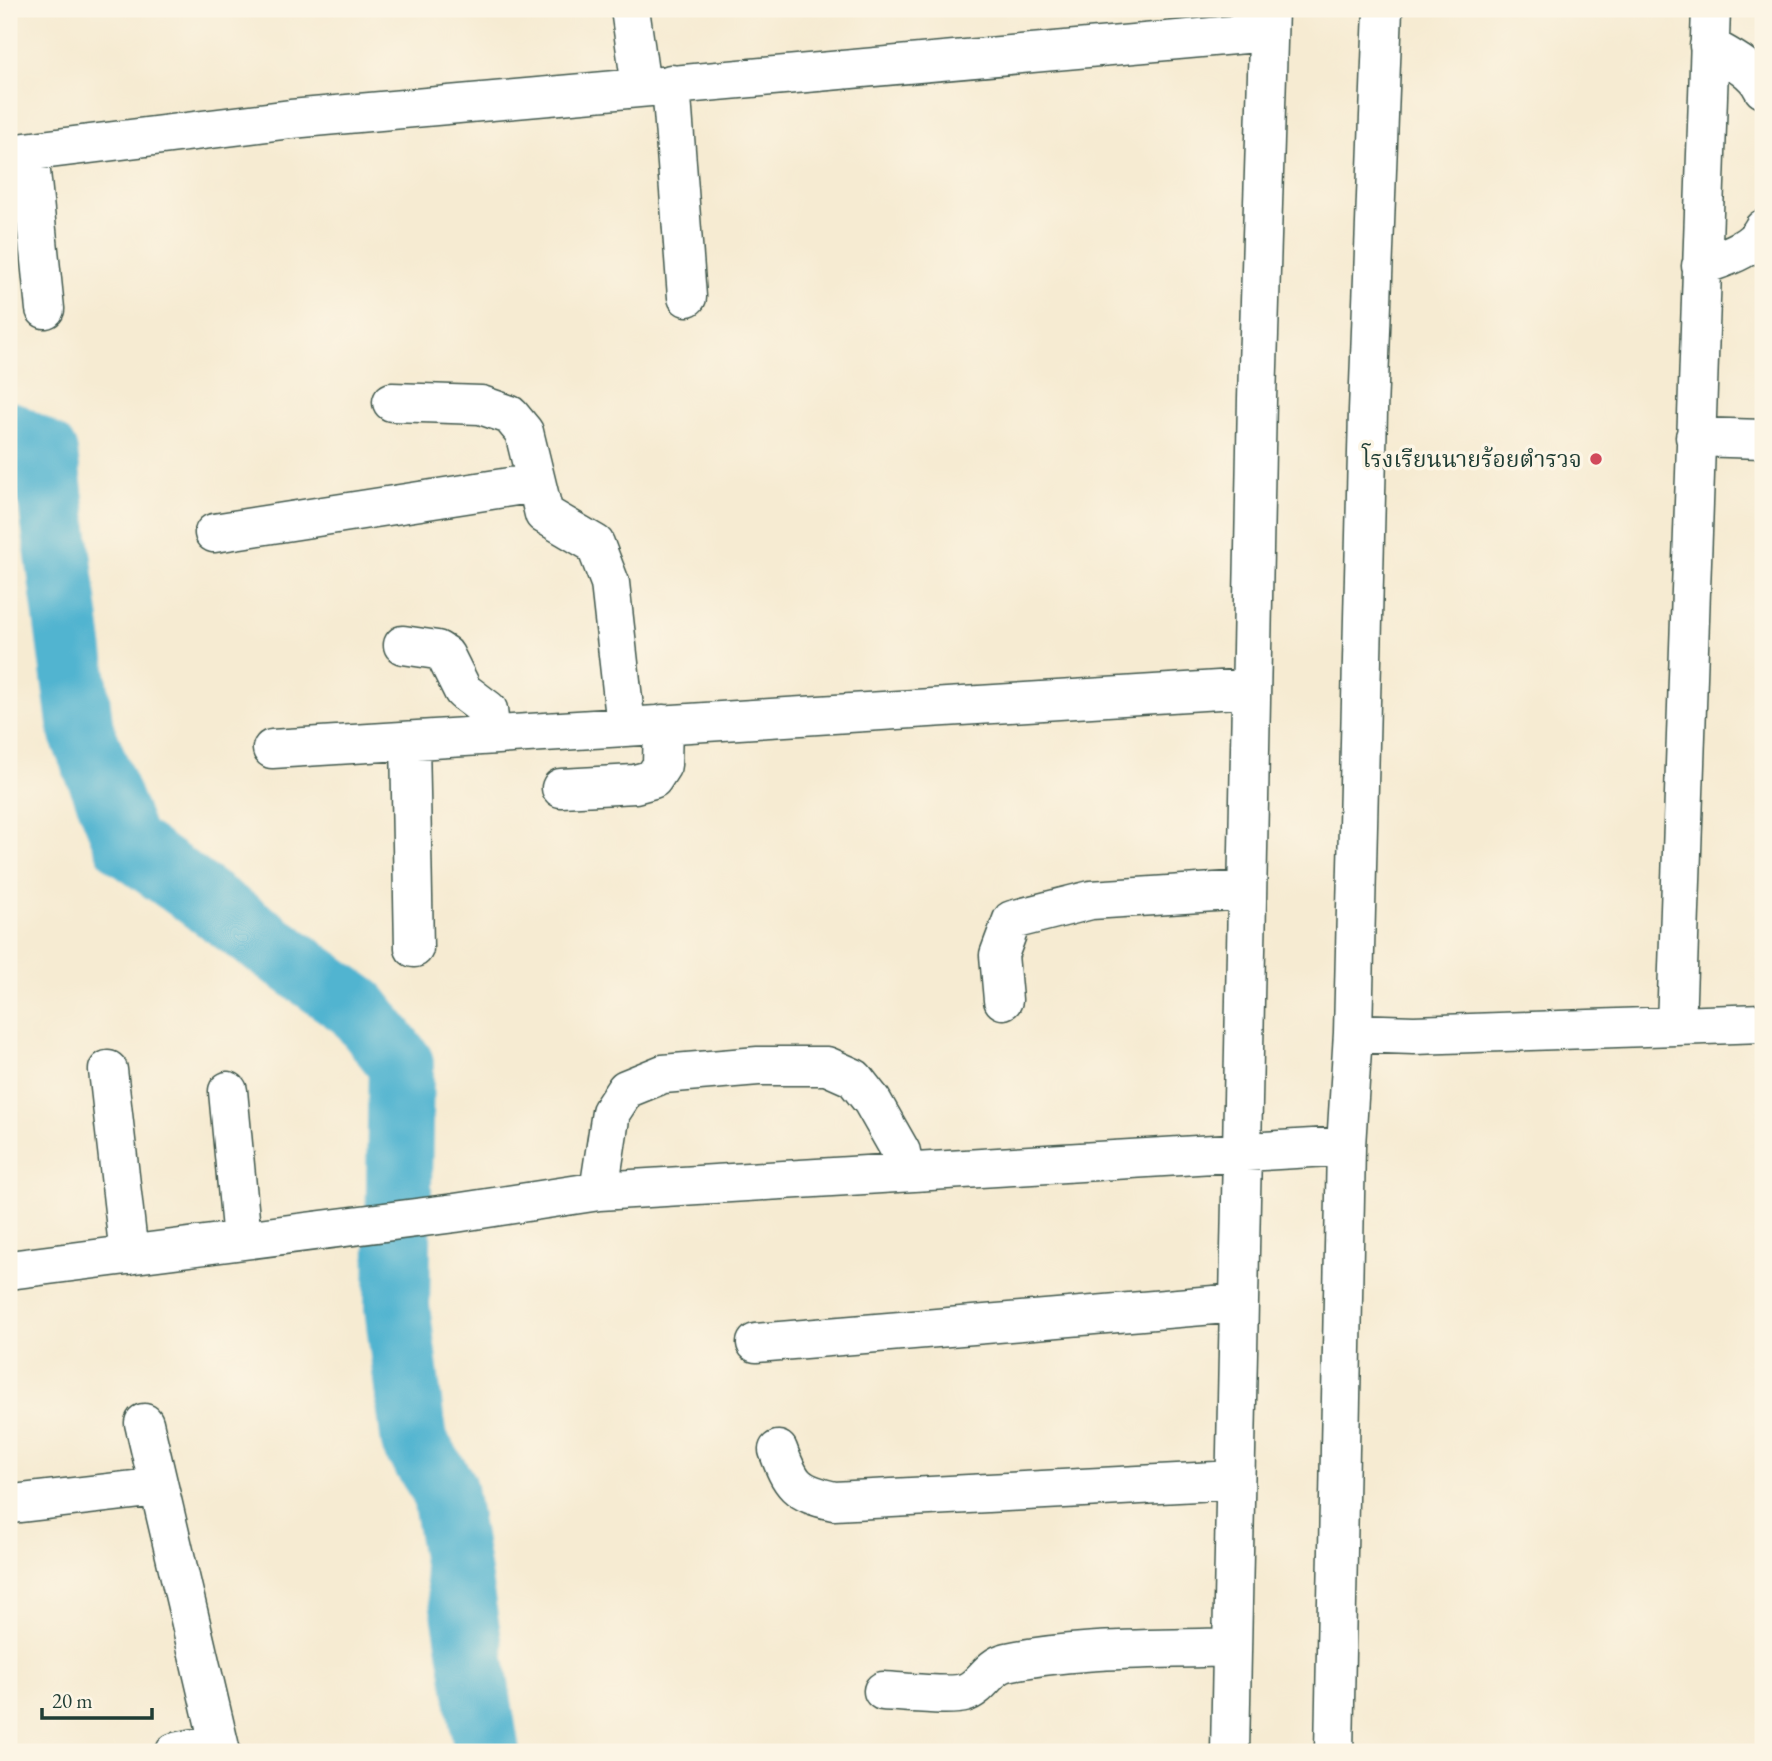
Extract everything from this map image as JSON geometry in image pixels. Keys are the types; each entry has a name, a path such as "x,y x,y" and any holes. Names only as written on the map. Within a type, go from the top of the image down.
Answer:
{"street":[{"path":"630,9 656,85 687,297"},
{"path":"1334,1752 1346,1146 1353,1034 1368,411 1383,9"},
{"path":"1676,1026 1711,9"},
{"path":"45,309 19,153 291,119 656,85 1269,20 1251,688 1230,1752"},
{"path":"1709,46 1740,65 1763,89"},
{"path":"1702,266 1731,254 1759,237 1763,229"},
{"path":"392,402 481,405 510,415 524,432 544,514 595,544 610,583 645,725 662,765 653,779 635,784 561,789"},
{"path":"1695,437 1763,439"},
{"path":"214,533 536,483"},
{"path":"402,645 437,650 445,655 463,691 488,710 491,735"},
{"path":"272,749 1251,688"},
{"path":"410,741 414,947"},
{"path":"1003,1000 999,956 1012,920 1091,900 1247,890"},
{"path":"1353,1034 1414,1035 1763,1023"},
{"path":"599,1191 611,1112 626,1089 663,1074 758,1066 827,1066 854,1078 872,1101 901,1152 904,1172"},
{"path":"108,1070 130,1255"},
{"path":"228,1091 242,1240"},
{"path":"9,1270 455,1213 599,1191 1346,1146"},
{"path":"756,1343 1238,1303"},
{"path":"144,1423 220,1747 175,1752"},
{"path":"778,1450 789,1480 814,1496 834,1501 1235,1480"},
{"path":"12,1504 159,1487"},
{"path":"883,1691 963,1693 976,1686 991,1670 1003,1663 1065,1653 1232,1647"}],"waterway":[{"path":"9,434 45,454 81,730 127,844 357,1008 401,1064 397,1307 414,1442 444,1489 487,1752"}],"place":[{"name":"โรงเรียนนายร้อยตำรวจ","path":"1596,459"}]}
